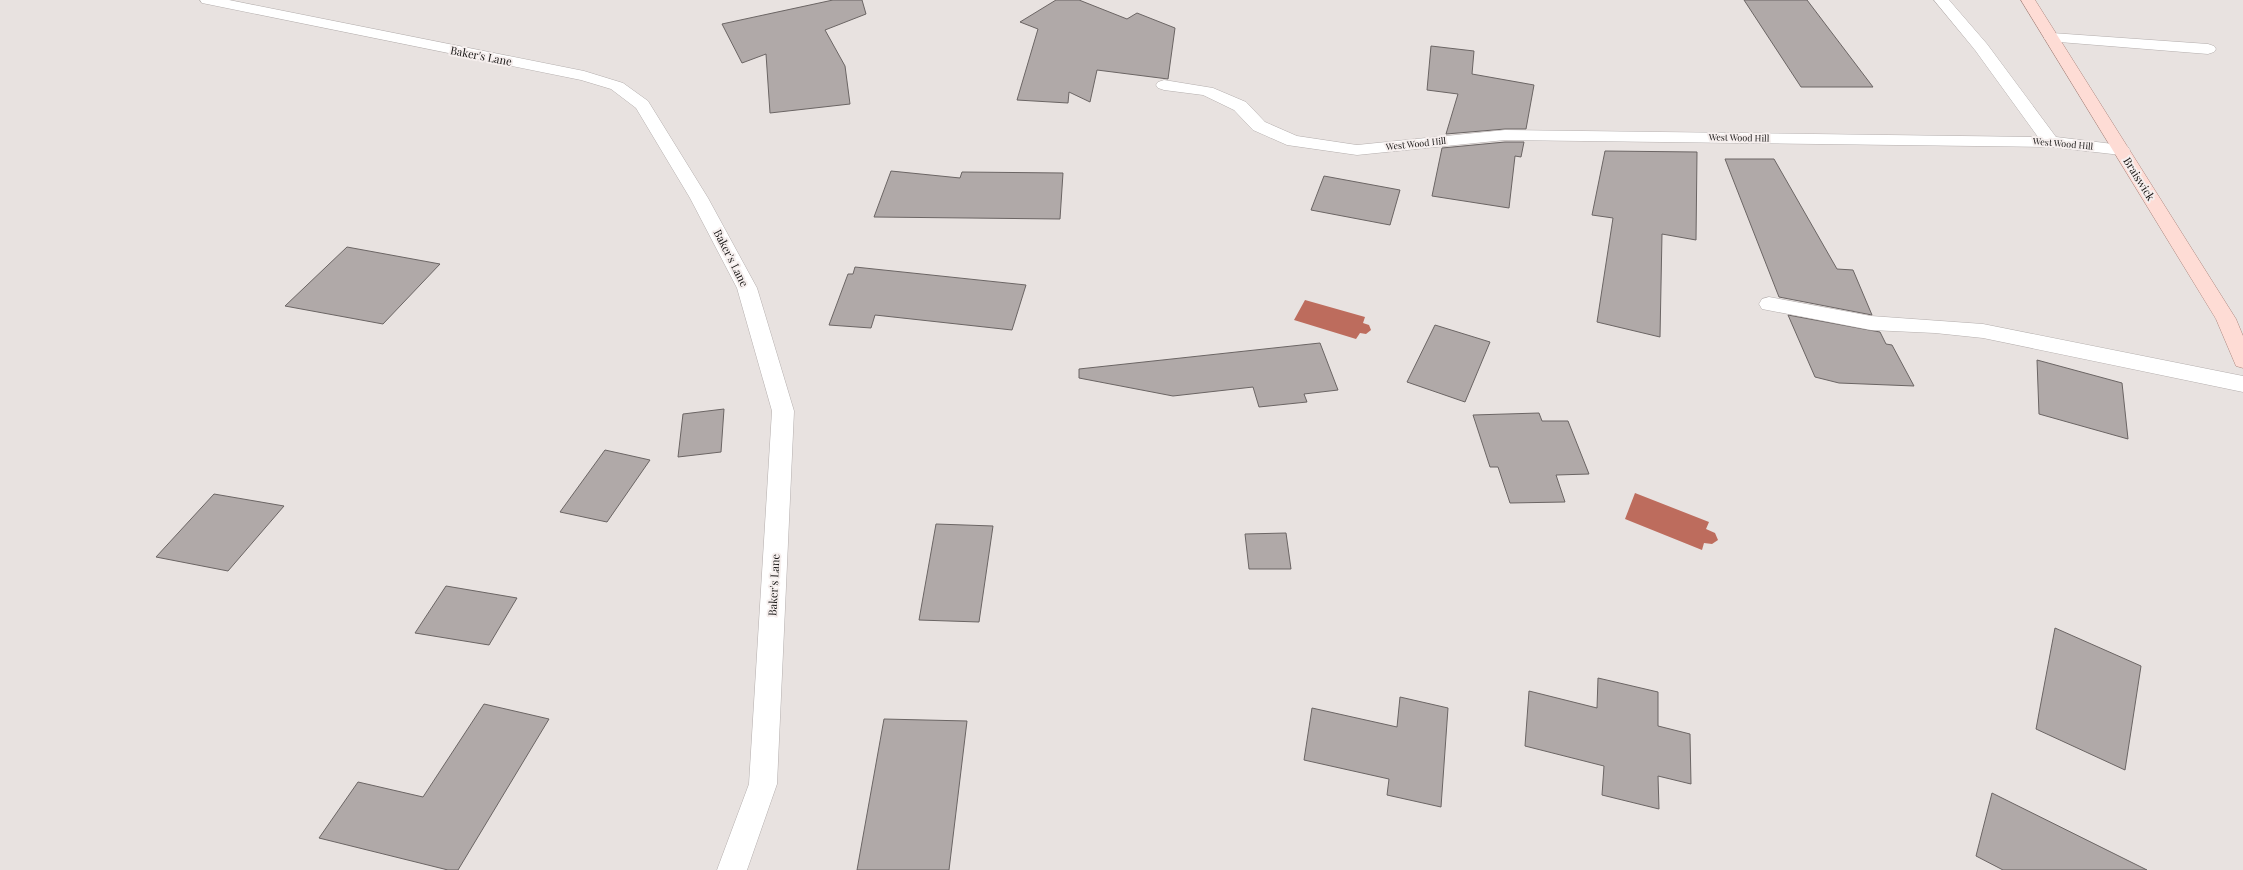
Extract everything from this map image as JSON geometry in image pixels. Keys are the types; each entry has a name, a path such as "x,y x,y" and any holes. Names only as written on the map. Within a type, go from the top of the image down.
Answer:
{"main road":[{"name":"Braiswick","path":"2028,0 2226,319 2243,361"}],"street":[{"name":"Baker's Lane","path":"207,0 584,76 617,86 642,105 700,198 747,288 783,411 763,784 732,870"},
{"path":"1941,0 1981,48 2051,142"},
{"path":"2052,38 2208,49"},
{"name":"West Wood Hill","path":"1164,85 1207,91 1240,106 1259,126 1294,141 1357,150 1505,135 2051,142 2121,150"},
{"path":"1769,304 1870,323 1935,326 1983,331 2243,384"}],"shaded area":[{"path":"1305,300 1365,317 1363,323 1369,325 1371,330 1366,334 1360,333 1356,339 1294,320"},
{"path":"1635,493 1709,522 1706,529 1715,533 1718,540 1712,544 1704,543 1702,550 1625,519"}],"building":[{"path":"833,0 862,0 866,14 825,30 845,66 850,104 770,113 766,54 742,63 722,24"},
{"path":"1056,0 1079,0 1127,19 1137,13 1175,28 1168,79 1097,70 1090,102 1069,92 1068,103 1017,100 1038,29 1020,22"},
{"path":"1744,0 1807,0 1873,87 1801,87"},
{"path":"1431,46 1474,51 1472,74 1534,85 1526,129 1505,129 1446,134 1458,94 1427,90"},
{"path":"1505,142 1524,142 1521,157 1515,156 1509,208 1432,196 1442,148"},
{"path":"1605,151 1697,152 1696,240 1662,234 1660,337 1597,322 1613,218 1592,215"},
{"path":"1725,159 1774,159 1837,269 1853,270 1872,315 1779,297"},
{"path":"891,171 960,178 962,172 1063,173 1060,219 874,217"},
{"path":"1324,176 1400,190 1390,225 1311,210"},
{"path":"347,247 440,264 383,324 285,306"},
{"path":"855,267 1026,285 1012,330 875,315 871,328 829,325 848,274 853,274"},
{"path":"1788,315 1880,332 1886,344 1892,345 1914,386 1839,383 1815,377"},
{"path":"1435,325 1490,342 1465,402 1407,382"},
{"path":"1320,343 1338,390 1304,394 1307,402 1259,407 1253,387 1173,396 1079,378 1079,369"},
{"path":"2037,360 2122,383 2128,439 2039,414"},
{"path":"724,409 721,452 678,457 683,414"},
{"path":"1539,413 1542,421 1568,421 1589,474 1556,475 1565,502 1510,503 1498,467 1490,467 1473,415"},
{"path":"605,450 650,460 607,522 560,512"},
{"path":"214,494 284,506 228,571 156,557"},
{"path":"936,524 993,526 979,622 919,620"},
{"path":"1286,533 1291,569 1249,569 1245,534"},
{"path":"446,586 517,598 489,645 415,633"},
{"path":"2055,628 2141,666 2125,770 2036,729"},
{"path":"1598,678 1658,692 1658,726 1690,734 1691,784 1658,776 1659,809 1602,795 1604,766 1525,746 1529,691 1597,708"},
{"path":"1400,697 1448,708 1441,807 1387,795 1389,779 1304,760 1312,708 1397,727"},
{"path":"484,704 549,719 458,870 448,870 319,838 358,782 423,797"},
{"path":"884,719 967,721 949,870 857,870"},
{"path":"1992,793 2147,870 2003,870 1976,856"}]}
